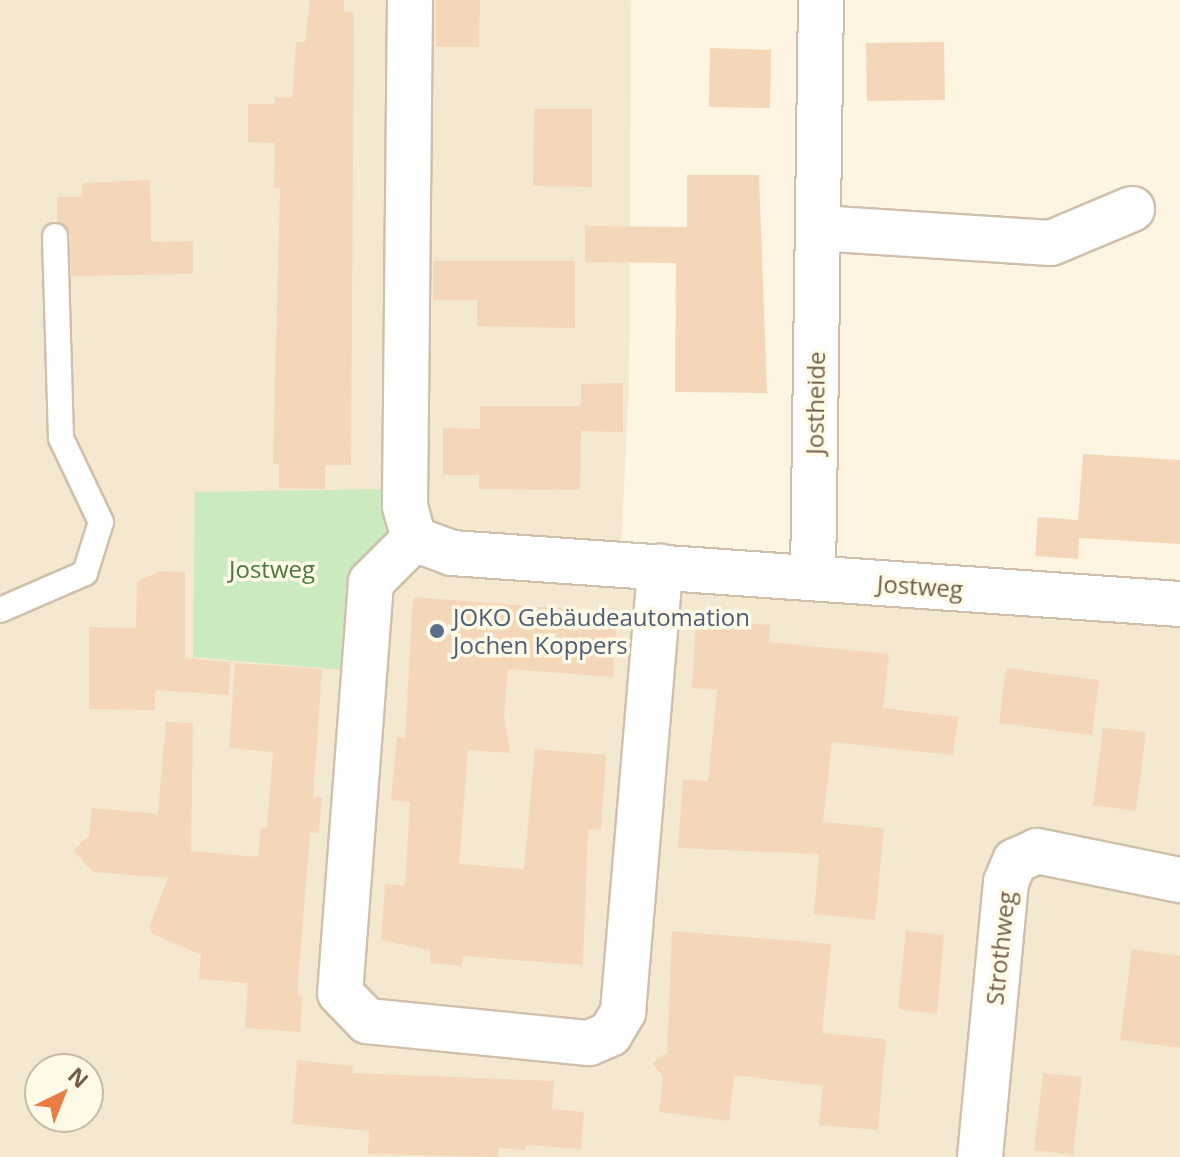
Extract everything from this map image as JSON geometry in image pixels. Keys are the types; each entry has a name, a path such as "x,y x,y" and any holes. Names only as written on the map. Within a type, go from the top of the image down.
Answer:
{"street":[{"path":"410,0 405,506 414,539 371,582 340,993 367,1021 589,1043 610,1034 623,1012 660,567"},
{"name":"Jostheide","path":"813,578 821,0"},
{"path":"818,228 1051,243 1132,209"},
{"name":"Jostweg","path":"414,539 452,553 1180,604"},
{"name":"Strothweg","path":"980,1157 1006,882 1015,861 1037,851 1180,880"}],"lane":[{"path":"0,610 85,573 101,522 61,438 55,236"}],"shaded area":[{"path":"0,0 631,0 629,385 619,588 1180,622 1180,1157 0,1157"}],"green space":[{"name":"Jostweg","path":"384,489 385,535 351,569 342,670 193,657 195,492"}],"building":[{"path":"310,0 344,0 344,12 354,12 351,465 325,465 325,489 279,488 279,464 273,464 280,188 274,188 275,143 248,142 248,104 275,104 275,97 292,98 296,42 305,42"},
{"path":"436,0 480,0 479,47 436,47"},
{"path":"944,42 945,100 867,101 866,43"},
{"path":"710,48 771,50 770,108 709,107"},
{"path":"534,109 592,109 592,187 533,186"},
{"path":"687,175 759,175 767,393 675,392 676,263 585,262 585,226 687,227"},
{"path":"150,180 151,242 193,241 193,274 71,276 70,235 57,222 57,197 82,197 82,183"},
{"path":"433,261 575,261 575,328 477,326 477,300 433,300"},
{"path":"623,383 623,432 581,431 580,490 479,489 479,475 443,475 443,428 480,429 480,406 581,406 581,384"},
{"path":"1083,454 1180,460 1180,544 1079,538 1078,559 1035,556 1038,517 1078,520"},
{"path":"160,571 185,572 185,658 231,662 228,695 155,690 155,710 89,709 89,627 136,628 137,582"},
{"path":"413,597 617,613 613,677 508,669 504,716 510,753 468,750 459,864 524,869 535,749 606,755 601,830 588,829 583,965 463,956 462,966 430,963 430,950 381,940 385,884 405,886 410,802 391,800 397,737 405,738"},
{"path":"696,619 770,625 769,642 889,654 883,708 958,717 953,755 832,742 823,822 884,828 875,920 814,914 819,854 678,848 683,780 708,781 717,690 692,688"},
{"path":"235,663 322,669 313,797 322,798 319,833 310,832 297,995 302,996 300,1032 245,1028 248,983 199,979 201,955 153,934 149,928 168,878 93,872 73,850 89,836 92,808 158,814 166,722 193,723 191,851 258,857 261,828 267,828 273,752 229,748"},
{"path":"1006,668 1099,680 1092,735 999,723"},
{"path":"1103,728 1146,732 1136,811 1093,805"},
{"path":"672,931 831,944 822,1033 886,1039 878,1130 819,1125 823,1086 734,1075 729,1121 659,1112 663,1077 652,1063 667,1052"},
{"path":"906,931 944,935 937,1014 898,1009"},
{"path":"1132,949 1180,956 1180,1048 1120,1040"},
{"path":"297,1060 353,1066 352,1073 554,1081 552,1109 584,1112 581,1149 526,1145 525,1150 499,1148 498,1157 368,1154 369,1131 292,1124"},
{"path":"1043,1073 1082,1077 1073,1155 1034,1150"}],"place":[{"name":"JOKO Gebäudeautomation Jochen Koppers","path":"437,631"}]}
